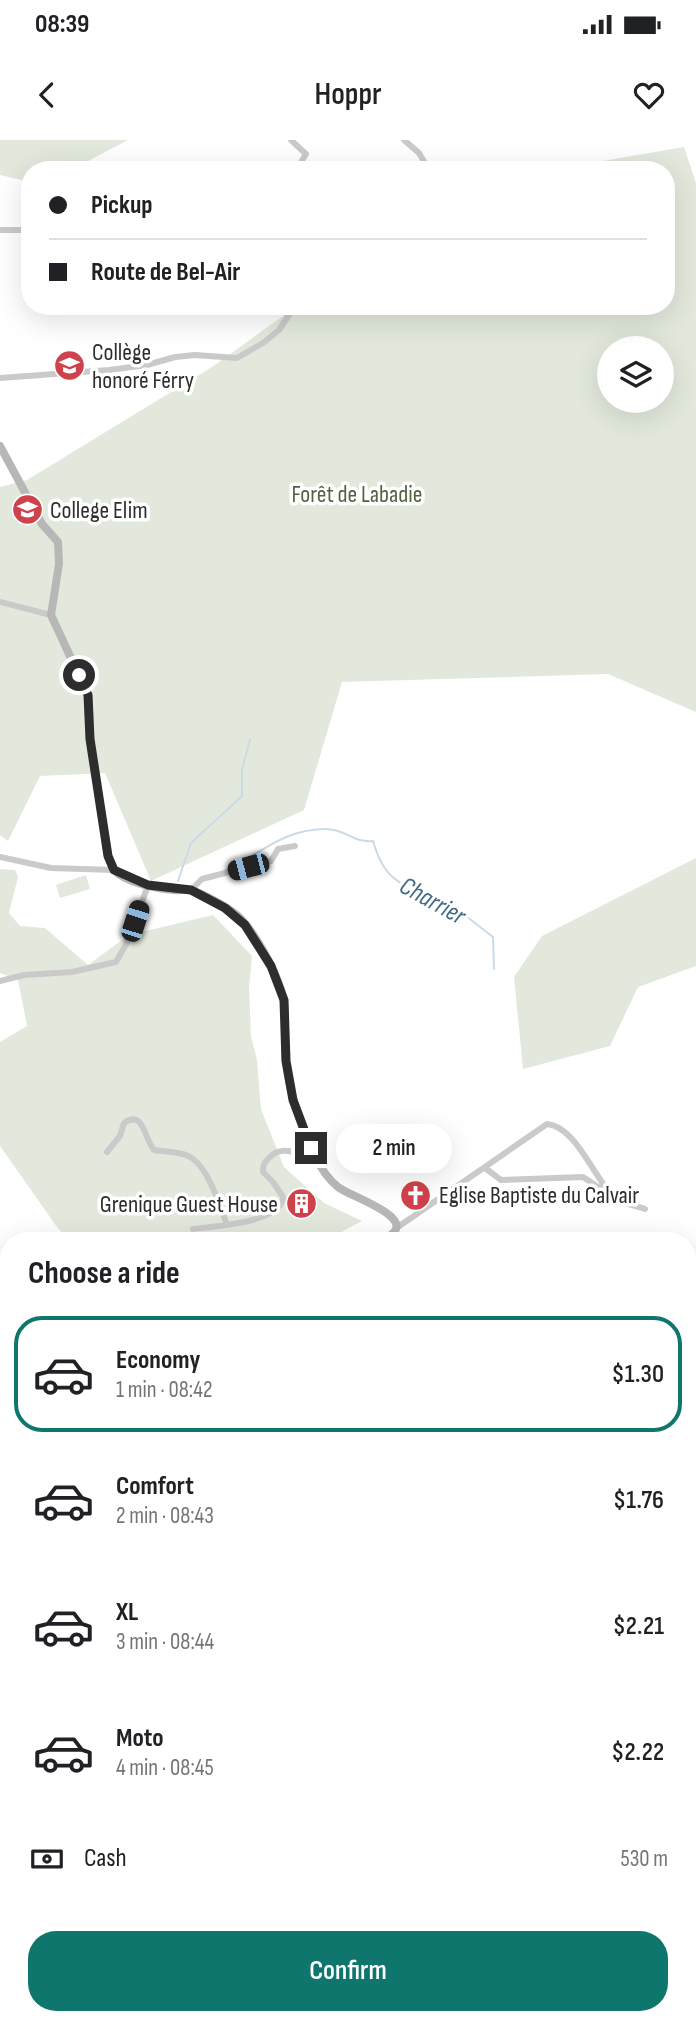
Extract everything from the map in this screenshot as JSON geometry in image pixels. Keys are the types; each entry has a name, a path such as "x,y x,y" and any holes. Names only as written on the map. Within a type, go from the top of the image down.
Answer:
{"street":[{"path":"292,140 306,154 302,161"},
{"path":"404,140 424,161"},
{"path":"0,230 21,230"},
{"path":"0,377 109,370 147,365 175,356 237,358 279,330 289,315"},
{"path":"0,446 42,524 58,542 60,565 51,615 88,695 94,765 108,856 114,870"},
{"path":"0,602 51,615"},
{"path":"191,890 202,878 271,861 278,849 295,846"},
{"path":"0,857 51,868 114,870 148,885 191,890 237,916 271,966 284,1000 286,1061 293,1100 318,1162 339,1188 379,1206 391,1215 395,1229"},
{"path":"0,981 24,975 72,972 116,962 129,939 148,885"},
{"path":"107,1152 120,1136 124,1123 132,1118 138,1119 148,1144 154,1150 186,1155 196,1162 208,1177 227,1225"},
{"path":"391,1232 547,1124 560,1128 580,1149 616,1199"},
{"path":"193,1229 227,1225 269,1215 282,1205 284,1197 263,1172 265,1161 275,1152 282,1149 318,1162"},
{"path":"485,1168 501,1180 583,1177 616,1199 645,1209"}],"green space":[{"path":"0,140 128,140 88,161 21,161 21,180 0,175"},
{"name":"Forêt de Labadie","path":"684,147 696,183 696,712 608,674 342,682 304,810 151,881 105,773 40,776 8,841 0,835 0,487 27,480 212,367 284,315 675,315 675,161 602,161"},
{"path":"696,858 696,966 638,987 610,1046 523,1069 514,977 542,936"},
{"path":"0,869 15,870 18,877 9,913 20,926 45,928 88,965 129,935 213,915 252,956 249,988 251,1036 257,1060 261,1109 284,1167 324,1203 362,1221 341,1232 62,1232 0,1146 0,1042 27,1026 18,980 0,973"},
{"path":"86,875 90,889 60,898 56,885"}],"waterway":[{"path":"178,881 191,843 242,796 242,770 250,739"},
{"name":"Charrier","path":"226,870 285,837 311,830 339,831 360,840 373,841 379,857 393,878 448,904 493,937 494,969"}],"place":[{"name":"Collège honoré Férry","path":"69,366"},
{"name":"College Elim","path":"27,510"},
{"name":"Eglise Baptiste du Calvair","path":"416,1195"},
{"name":"Grenique Guest House","path":"301,1204"}],"route":[{"path":"79,675 88,695 90,739 108,856 114,870 135,882 175,890 191,890 225,908 245,925 271,966 284,1000 286,1061 293,1100 311,1148"}]}
